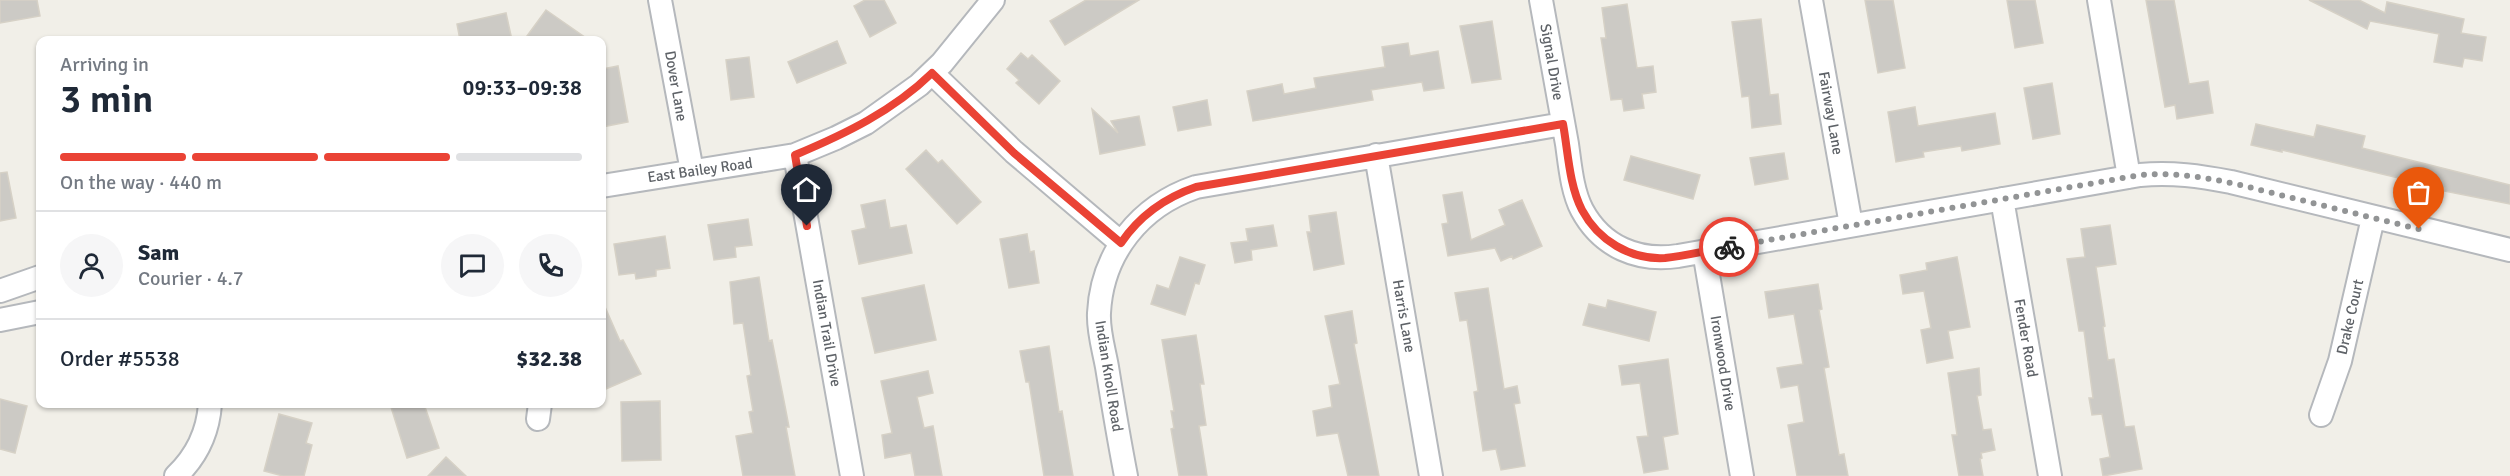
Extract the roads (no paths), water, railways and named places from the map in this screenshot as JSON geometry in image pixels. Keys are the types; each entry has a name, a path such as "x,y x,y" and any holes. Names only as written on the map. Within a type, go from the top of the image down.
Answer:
{"street":[{"name":"Dover Lane","path":"660,0 692,171"},
{"name":"Signal Drive","path":"1541,0 1578,198 1583,211 1605,239 1626,252 1665,258 2163,172 2184,173 2231,182 2510,250"},
{"name":"Fairway Lane","path":"1811,0 1851,225"},
{"path":"2099,0 2129,177"},
{"name":"East Bailey Road","path":"606,185 795,155 866,123 920,85 932,73 986,3"},
{"path":"932,73 1014,153 1121,243"},
{"name":"Indian Knoll Road","path":"1126,476 1099,315 1106,275 1121,243 1131,228 1154,208 1185,191 1376,155 1563,124"},
{"name":"Indian Trail Drive","path":"795,155 852,476"},
{"name":"Harris Lane","path":"1376,155 1431,476"},
{"name":"Fender Road","path":"2002,200 2050,476"},
{"name":"Drake Court","path":"2321,415 2340,361 2373,218"},
{"name":"Ironwood Drive","path":"1704,251 1742,476"},
{"path":"0,291 36,278"},
{"path":"0,320 36,313"},
{"path":"176,476 202,442 209,420 210,408"}]}
